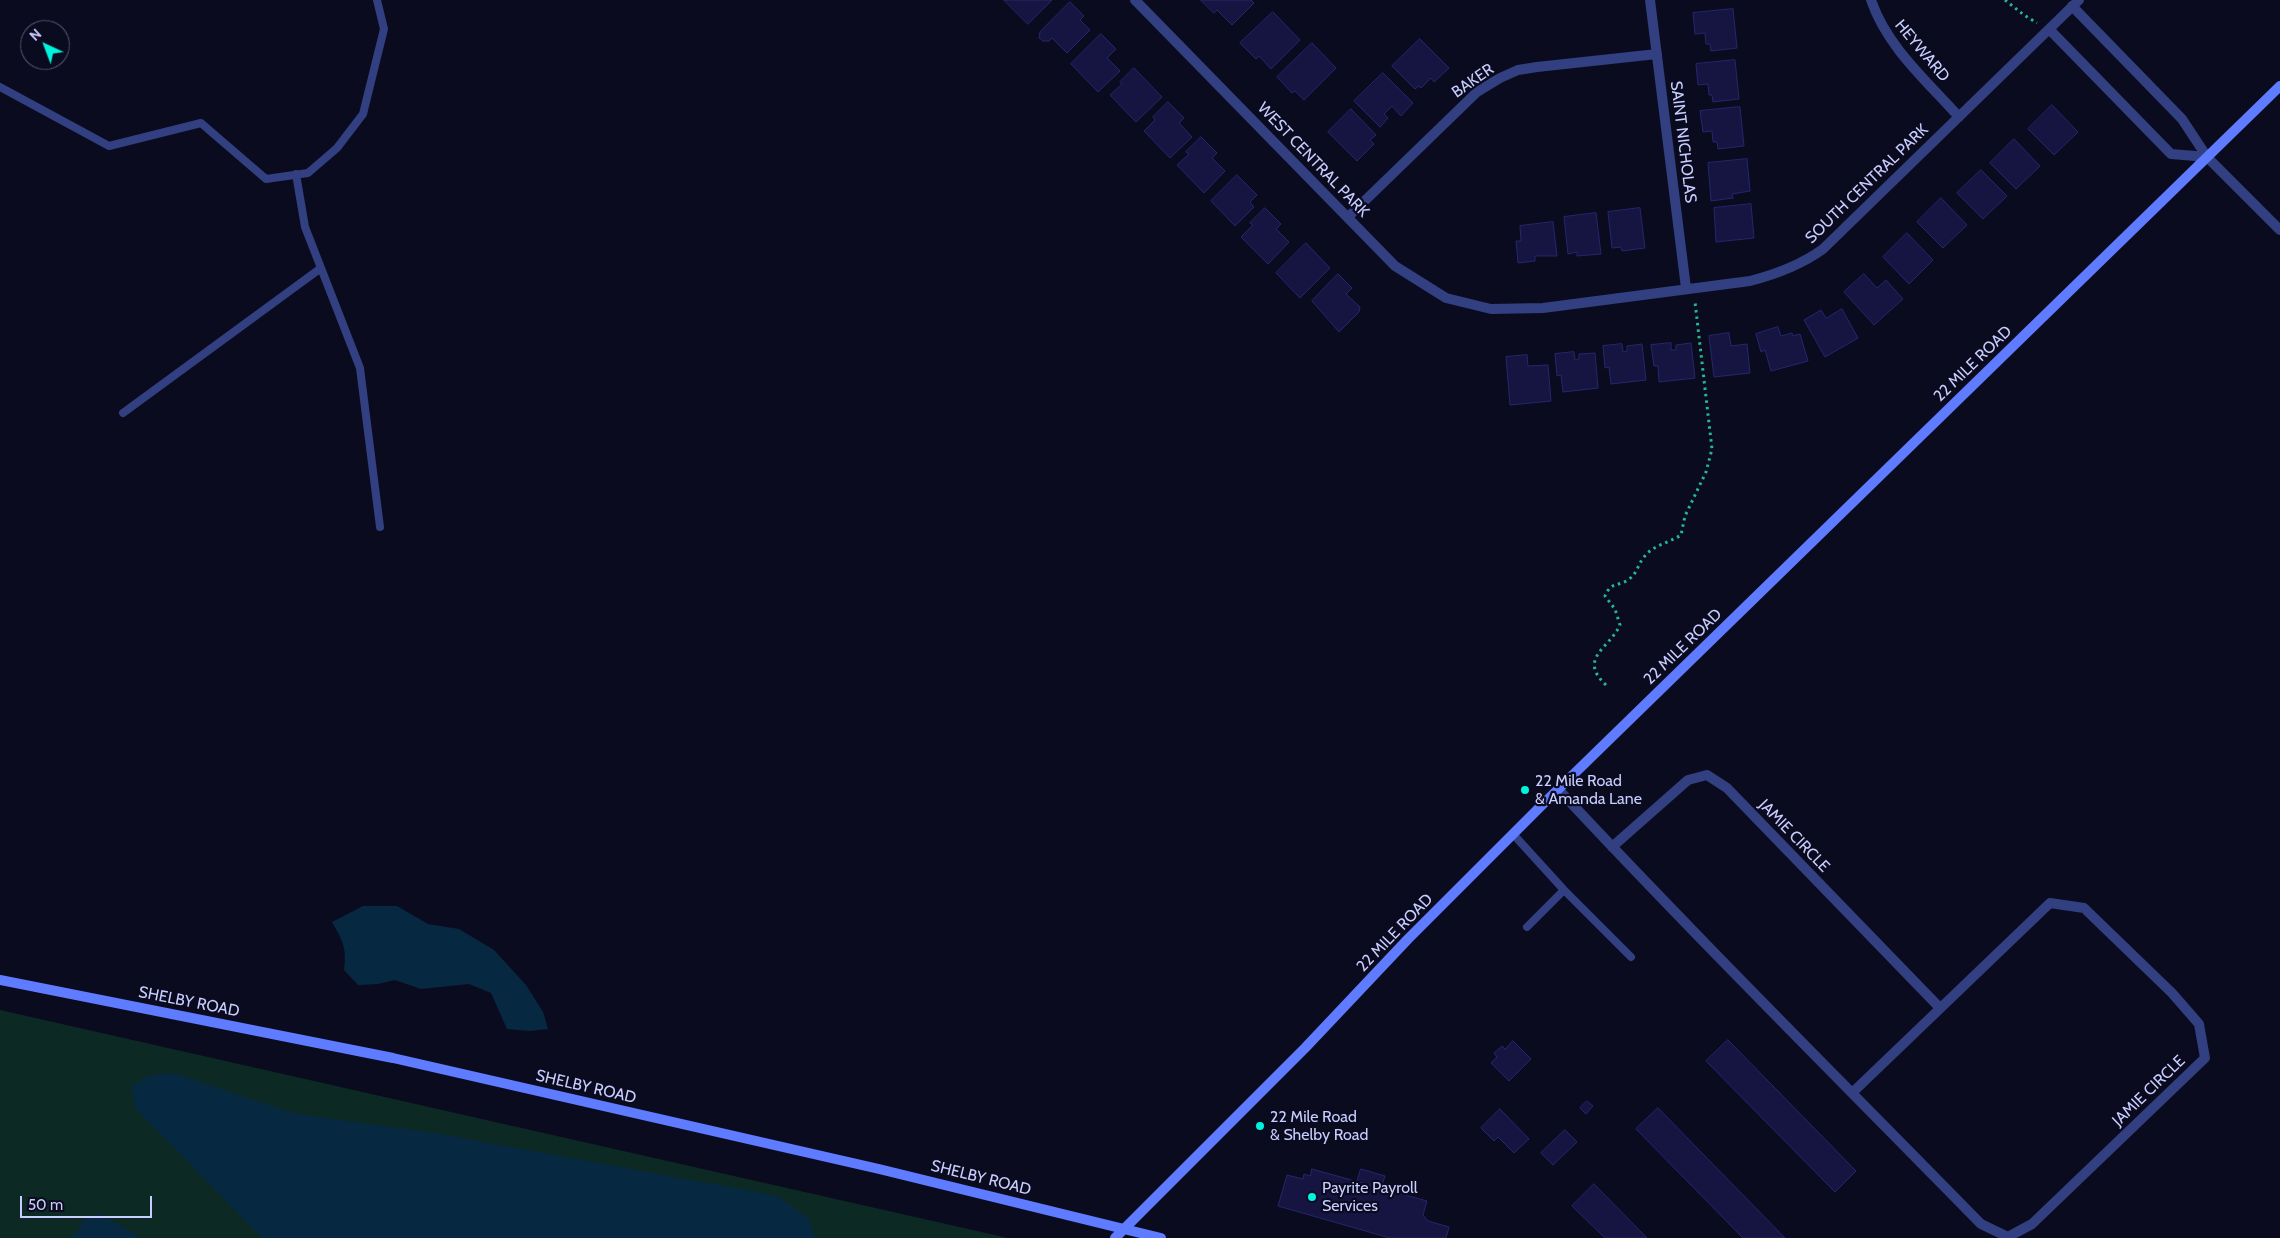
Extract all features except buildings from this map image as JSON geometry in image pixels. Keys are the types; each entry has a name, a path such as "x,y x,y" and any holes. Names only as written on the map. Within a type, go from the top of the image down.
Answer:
{"street":[{"name":"WEST CENTRAL PARK","path":"1135,0 1395,266 1446,298 1491,309"},
{"name":"SAINT NICHOLAS","path":"1650,0 1686,288"},
{"name":"HEYWARD","path":"1871,0 1882,29 1893,45 1959,117"},
{"name":"SOUTH CENTRAL PARK","path":"1491,309 1543,308 1750,281 1772,275 1807,260 1823,249 2076,3 2182,120 2207,157 2280,230"},
{"path":"2049,29 2171,154 2207,157"},
{"name":"BAKER","path":"1348,217 1466,102 1500,78 1518,70 1537,67 1657,54"},
{"name":"22 MILE ROAD","path":"1115,1238 1299,1054 1408,939 1558,789 2280,86"},
{"name":"JAMIE CIRCLE","path":"1612,847 1688,780 1707,775 1727,788 1940,1008"},
{"name":"JAMIE CIRCLE","path":"1558,789 1612,847 1852,1093 1981,1224 2008,1237 2032,1224 2205,1058 2198,1024 2172,993 2084,908 2050,903 1852,1093"},
{"name":"SHELBY ROAD","path":"2,979 393,1058 938,1182 1162,1238"}],"lane":[{"path":"0,87 110,146 201,122 266,179 308,173 337,148 363,114 384,29 378,0"},
{"path":"296,174 305,227 360,368 380,527"},
{"path":"124,413 321,268"},
{"path":"1513,834 1564,890 1631,958"},
{"path":"1527,927 1564,890"}],"path":[{"path":"2005,0 2024,15 2049,29"},
{"path":"1606,685 1596,674 1595,661 1601,648 1617,632 1620,625 1615,609 1605,596 1607,591 1618,582 1629,580 1636,573 1644,557 1650,551 1681,535 1685,516 1706,472 1712,449 1695,301"}],"green space":[{"path":"0,1010 1008,1238 0,1238"}],"water":[{"path":"363,906 397,906 428,924 459,929 494,950 526,985 543,1012 548,1029 529,1031 507,1029 491,993 469,984 421,989 395,980 378,984 358,985 344,970 345,956 343,945 332,922"},
{"path":"174,1073 296,1114 435,1133 778,1196 808,1218 815,1238 262,1238 136,1109 131,1086 151,1075"},
{"path":"101,1214 141,1238 69,1238 77,1233 84,1219"}],"place":[{"name":"22 Mile Road & Amanda Lane","path":"1525,790"},
{"name":"22 Mile Road & Shelby Road","path":"1260,1126"},
{"name":"Payrite Payroll Services","path":"1312,1197"}]}
